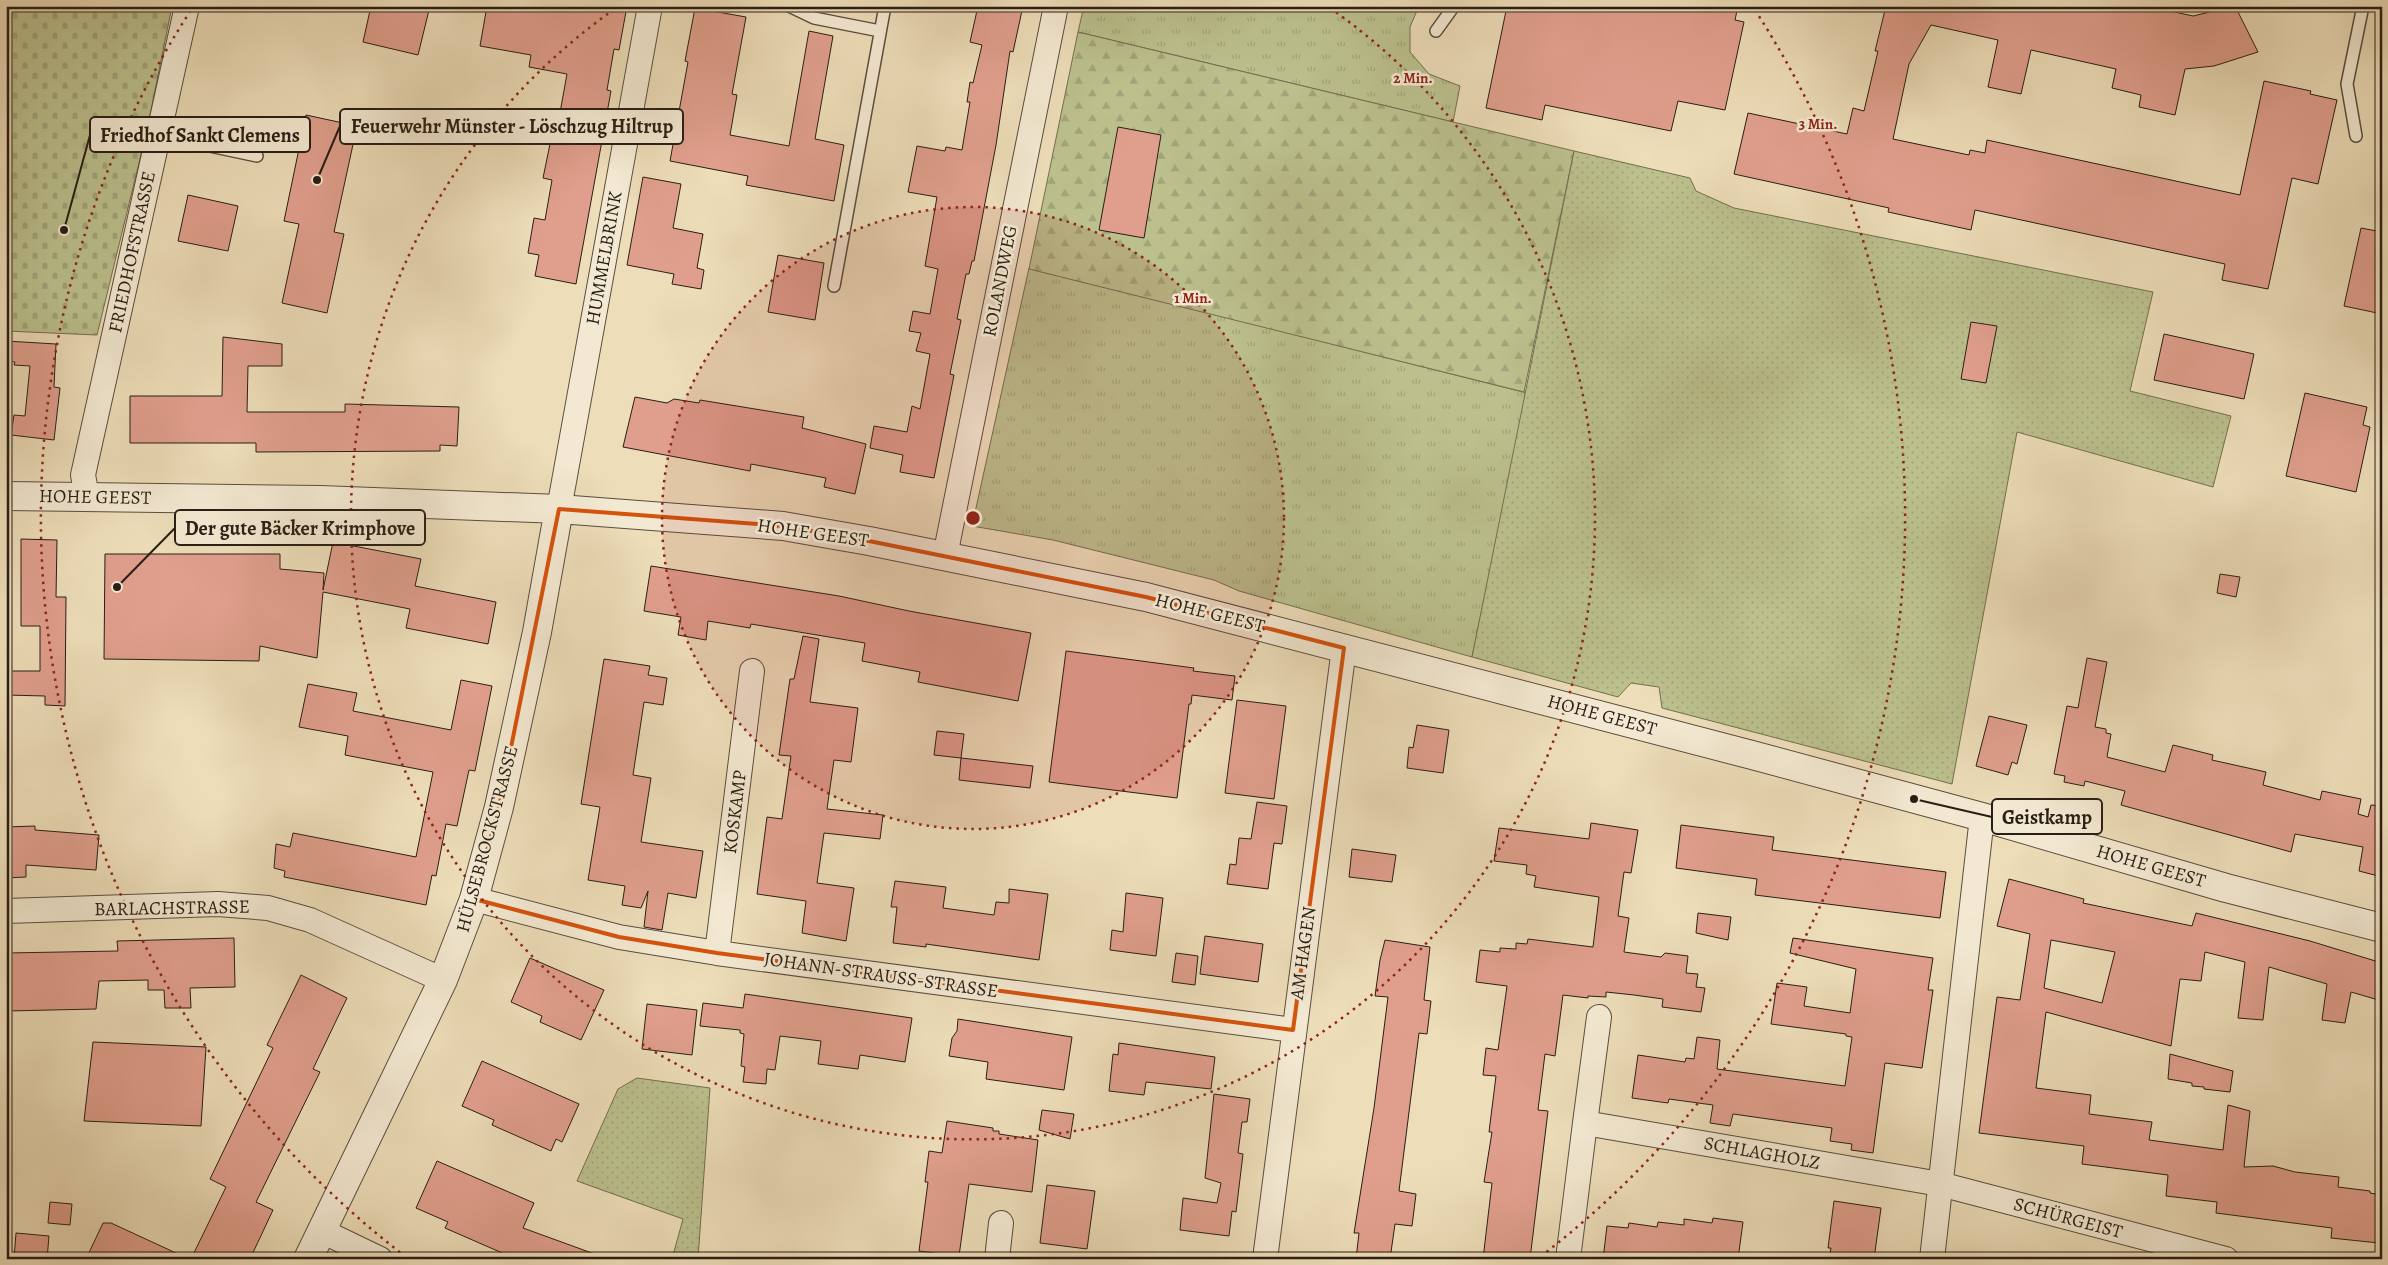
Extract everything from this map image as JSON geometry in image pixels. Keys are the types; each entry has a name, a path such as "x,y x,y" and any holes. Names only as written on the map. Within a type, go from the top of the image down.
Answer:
{"street":[{"name":"FRIEDHOFSTRASSE","path":"87,497 83,474 187,6"},
{"name":"HUMMELBRINK","path":"559,509 650,6"},
{"name":"ROLANDWEG","path":"944,556 1056,6"},
{"name":"HOHE GEEST","path":"6,496 321,500 559,509 783,526 869,540 1146,597 1982,817 2217,885 2382,928"},
{"name":"HÜLSEBROCKSTRASSE","path":"308,1259 443,980 474,899 500,808 537,632 559,509"},
{"name":"AM HAGEN","path":"1265,1259 1293,1030 1344,648"},
{"name":"KOSKAMP","path":"717,953 752,671"},
{"path":"1932,1259 1982,817"},
{"name":"JOHANN-STRAUSS-STRASSE","path":"474,899 619,937 717,953 1293,1030"},
{"name":"BARLACHSTRASSE","path":"6,911 218,904 268,908 310,920 443,980"},
{"path":"1568,1259 1599,1017"},
{"name":"SCHLAGHOLZ","path":"1585,1122 1940,1184"},
{"name":"SCHÜRGEIST","path":"1940,1184 2226,1259"},
{"path":"997,1259 1001,1223"},
{"path":"322,1231 380,1259"}],"lane":[{"path":"789,6 814,18 880,31"},
{"path":"834,286 885,6"},
{"path":"1436,31 1454,6"},
{"path":"2356,136 2347,84 2364,6"},
{"path":"158,135 256,156"}],"highlighted area":[{"path":"559,509 783,526 869,541 1146,597 1344,648 1293,1030 717,953 619,937 474,899 499,807"}],"green space":[{"path":"6,6 172,6 147,130 97,335 6,331"},
{"path":"1084,6 1419,6 1410,27 1410,52 1429,74 1460,86 1453,122 1078,32"},
{"path":"1078,32 1574,151 1524,392 1029,269"},
{"path":"1574,151 1690,178 1696,191 1734,208 2153,292 2130,391 2231,416 2213,487 2017,432 1952,784 1662,708 1659,687 1631,683 1618,697 1472,657"},
{"path":"1029,268 1527,393 1472,657 1239,591 1214,580 1053,540 972,526"},
{"path":"637,1078 710,1088 698,1259 672,1259 683,1219 577,1181 618,1089"}],"building":[{"path":"371,6 430,6 418,55 363,42"},
{"path":"487,6 627,6 619,50 614,49 607,90 611,91 576,284 535,276 539,255 528,253 534,218 545,220 552,180 543,178 550,144 508,136 512,110 559,118 567,74 529,67 531,55 480,46"},
{"path":"978,6 1023,6 1013,52 1010,51 996,145 974,261 972,261 969,274 966,274 957,319 961,320 950,374 954,375 934,478 900,472 903,455 870,448 874,426 907,432 912,406 920,409 930,354 916,351 921,333 909,331 913,311 930,314 938,269 925,266 937,197 908,192 917,146 945,151 946,147 962,150 970,102 967,102 970,82 973,83 982,45 970,42"},
{"path":"1507,6 1738,6 1735,20 1744,22 1725,110 1678,101 1671,131 1545,105 1542,120 1486,108"},
{"path":"1886,6 2147,6 2193,16 2235,6 2258,52 2214,66 2185,69 2175,115 2139,107 2141,95 2112,88 2116,69 2031,50 2021,94 1988,87 1998,40 1931,25 1909,64 1893,139 1969,155 1970,150 1985,153 1987,140 2240,195 2264,81 2311,91 2310,94 2337,100 2318,184 2292,178 2268,289 2222,280 2225,264 1975,210 1971,230 1888,212 1889,208 1734,174 1748,113 1847,134 1853,108 1864,111 1878,51 1875,51"},
{"path":"695,8 746,17 732,94 737,95 730,135 789,146 809,31 833,36 815,139 844,145 834,201 746,185 748,176 670,161 688,62 685,61"},
{"path":"306,115 357,126 334,232 344,234 327,313 282,303 299,224 284,221"},
{"path":"1118,127 1161,135 1144,238 1099,230"},
{"path":"643,177 681,184 673,228 703,234 697,268 704,270 701,289 672,284 674,274 627,265"},
{"path":"188,195 238,206 228,251 178,241"},
{"path":"2361,228 2382,232 2382,314 2344,306"},
{"path":"778,255 824,263 815,320 768,312"},
{"path":"1971,322 1997,326 1986,383 1961,379"},
{"path":"2164,334 2254,354 2244,399 2154,380"},
{"path":"223,337 282,344 282,366 248,366 247,412 345,412 345,404 459,407 457,446 440,445 440,451 256,452 256,443 130,443 130,396 222,396"},
{"path":"6,341 56,344 54,387 60,388 54,440 11,435 14,415 25,416 30,366 14,365 15,362 6,361"},
{"path":"2305,393 2367,407 2363,425 2370,427 2356,492 2286,476"},
{"path":"635,397 667,403 674,399 699,403 700,400 804,417 802,428 866,444 855,494 824,487 826,478 751,464 750,471 623,447"},
{"path":"21,539 57,540 56,597 66,597 65,706 45,705 45,696 6,695 6,671 40,671 40,626 21,626"},
{"path":"333,542 421,559 415,586 496,602 488,644 406,628 410,609 323,592 317,658 260,646 259,661 104,659 105,554 280,554 280,569 324,573 323,590"},
{"path":"651,566 839,596 1031,633 1018,701 918,682 920,672 862,661 865,643 751,624 750,628 708,621 706,640 678,635 681,617 644,611"},
{"path":"2220,574 2240,577 2236,597 2217,593"},
{"path":"803,636 819,639 810,702 858,708 851,762 834,760 827,809 883,815 880,839 824,833 817,883 854,888 846,941 802,933 806,901 757,894 767,817 782,819 791,756 779,755 790,679 794,679"},
{"path":"1066,651 1194,668 1193,671 1235,676 1232,700 1192,695 1191,704 1189,704 1177,798 1049,782"},
{"path":"2087,658 2107,662 2095,727 2106,729 2106,733 2111,734 2107,757 2165,772 2173,745 2213,755 2212,760 2266,772 2263,785 2320,800 2322,791 2361,799 2358,814 2368,817 2371,805 2382,806 2382,877 2359,871 2363,847 2295,834 2291,852 2121,805 2125,791 2085,781 2084,786 2064,782 2065,776 2054,774 2067,706 2078,708"},
{"path":"604,659 650,666 648,675 667,678 663,705 644,702 633,775 651,778 641,842 703,851 696,898 668,893 662,930 644,927 648,891 641,908 622,905 625,886 588,880 600,807 581,804"},
{"path":"461,680 492,686 475,771 469,770 457,826 446,824 436,876 432,875 426,905 284,877 285,871 274,868 276,844 290,847 293,833 416,857 433,772 345,755 348,736 299,727 308,684 357,693 353,711 451,730"},
{"path":"1237,700 1286,706 1274,799 1225,793"},
{"path":"1989,716 2027,725 2017,764 2012,762 2008,775 1976,766"},
{"path":"1417,725 1449,730 1443,773 1407,768 1409,747 1413,748"},
{"path":"937,731 964,734 961,758 934,755"},
{"path":"961,758 1033,766 1030,788 959,780"},
{"path":"1257,802 1287,806 1282,844 1274,843 1268,889 1227,884 1230,864 1236,865 1239,838 1251,839"},
{"path":"1591,823 1638,830 1631,873 1624,872 1618,916 1629,918 1624,952 1661,957 1665,953 1688,956 1686,973 1698,974 1696,987 1705,988 1701,1012 1662,1007 1663,999 1634,995 1606,992 1606,997 1588,996 1588,998 1563,995 1555,1056 1545,1054 1538,1110 1548,1111 1530,1259 1483,1259 1492,1183 1484,1182 1492,1132 1489,1132 1496,1076 1483,1075 1486,1048 1498,1050 1507,986 1476,982 1480,950 1500,952 1500,948 1516,949 1516,943 1527,944 1528,939 1593,947 1599,897 1534,887 1536,876 1526,874 1527,865 1494,861 1499,828 1589,839"},
{"path":"1681,825 1774,837 1772,850 1946,872 1940,918 1755,895 1757,879 1676,868"},
{"path":"35,826 35,830 99,835 96,870 26,865 26,877 6,878 6,827"},
{"path":"1352,849 1396,855 1392,882 1349,877"},
{"path":"2009,879 2084,899 2083,903 2192,926 2196,913 2310,941 2382,963 2382,1001 2351,992 2345,1023 2322,1020 2327,984 2269,967 2263,1020 2238,1018 2245,962 2205,952 2201,981 2180,979 2171,1046 2046,1012 2036,1088 2091,1095 2089,1114 2152,1122 2149,1140 2223,1150 2228,1105 2250,1111 2244,1167 2273,1166 2295,1172 2339,1177 2338,1187 2370,1191 2370,1193 2382,1195 2379,1243 2331,1238 2332,1228 2216,1213 2217,1202 2166,1196 2168,1175 2082,1164 2084,1146 1979,1133 1997,997 2020,1000 2030,934 1997,926","holes":["2051,940 2115,952 2102,1003 2044,988"]},
{"path":"895,881 946,887 943,908 994,915 996,902 1009,903 1009,889 1048,894 1039,960 926,944 926,947 893,943 897,907 891,907"},
{"path":"1126,893 1163,898 1156,956 1110,950 1112,930 1123,932"},
{"path":"1698,913 1731,917 1728,940 1696,933"},
{"path":"1205,936 1263,944 1258,982 1200,974"},
{"path":"234,938 235,987 190,988 191,1008 165,1008 164,990 148,990 148,980 99,981 96,1009 6,1011 6,953 118,951 117,941"},
{"path":"1793,938 1933,958 1928,990 1933,990 1922,1068 1885,1063 1873,1153 1851,1150 1852,1144 1830,1141 1832,1128 1733,1114 1730,1126 1710,1123 1713,1105 1669,1099 1668,1103 1632,1098 1638,1055 1685,1062 1686,1058 1694,1059 1697,1037 1720,1040 1717,1069 1845,1086 1852,1037 1846,1036 1846,1034 1771,1024 1777,983 1807,987 1804,1006 1850,1013 1856,969 1790,953"},
{"path":"1385,940 1430,947 1424,1000 1431,1001 1427,1034 1419,1033 1399,1191 1416,1194 1412,1226 1395,1224 1390,1259 1356,1259 1359,1233 1354,1233 1374,1108 1388,997 1375,996"},
{"path":"1176,953 1198,956 1195,985 1172,982"},
{"path":"530,958 604,990 581,1040 540,1022 542,1016 511,1002"},
{"path":"301,975 347,998 313,1069 320,1072 256,1202 273,1210 250,1259 191,1259 226,1187 210,1179 273,1048 267,1045"},
{"path":"745,994 912,1018 905,1062 860,1055 858,1069 818,1064 821,1041 780,1036 775,1070 767,1069 766,1084 743,1082 745,1067 741,1066 744,1034 740,1033 740,1030 700,1026 703,1003 743,1008"},
{"path":"647,1004 697,1010 692,1055 642,1049"},
{"path":"958,1019 1072,1037 1064,1090 986,1079 988,1062 949,1056 952,1038 957,1031"},
{"path":"93,1042 206,1047 201,1126 84,1121"},
{"path":"1119,1043 1215,1057 1211,1089 1146,1082 1144,1095 1109,1091 1113,1054 1118,1055"},
{"path":"2170,1054 2233,1071 2230,1092 2204,1089 2204,1087 2192,1086 2192,1083 2168,1079"},
{"path":"482,1061 579,1104 562,1142 556,1139 551,1151 492,1125 494,1120 462,1106"},
{"path":"1214,1094 1250,1099 1247,1122 1242,1122 1238,1153 1243,1154 1236,1212 1232,1211 1229,1236 1180,1230 1183,1198 1217,1203 1221,1183 1205,1178"},
{"path":"1042,1110 1074,1114 1070,1139 1039,1130"},
{"path":"947,1121 993,1128 993,1131 999,1131 999,1134 1038,1140 1032,1192 969,1184 959,1256 919,1251 928,1182 925,1182 929,1151 942,1153"},
{"path":"437,1161 534,1203 523,1228 600,1256 599,1259 516,1259 445,1228 448,1222 416,1208"},
{"path":"1047,1185 1095,1191 1087,1249 1040,1243"},
{"path":"1834,1201 1881,1208 1874,1259 1829,1259 1831,1248 1828,1248"},
{"path":"50,1202 72,1204 70,1225 48,1223"},
{"path":"1713,1218 1743,1222 1738,1259 1603,1259 1607,1226 1628,1228 1629,1223 1657,1227 1658,1222 1684,1225 1684,1219 1712,1223"},
{"path":"103,1223 111,1223 189,1259 86,1259"},
{"path":"16,1233 49,1236 47,1259 14,1259"}],"place":[{"name":"Feuerwehr Münster - Löschzug Hiltrup","path":"317,180"},
{"name":"Friedhof Sankt Clemens","path":"64,230"},
{"name":"Der gute Bäcker Krimphove","path":"117,587"},
{"name":"Geistkamp","path":"1914,799"}]}
